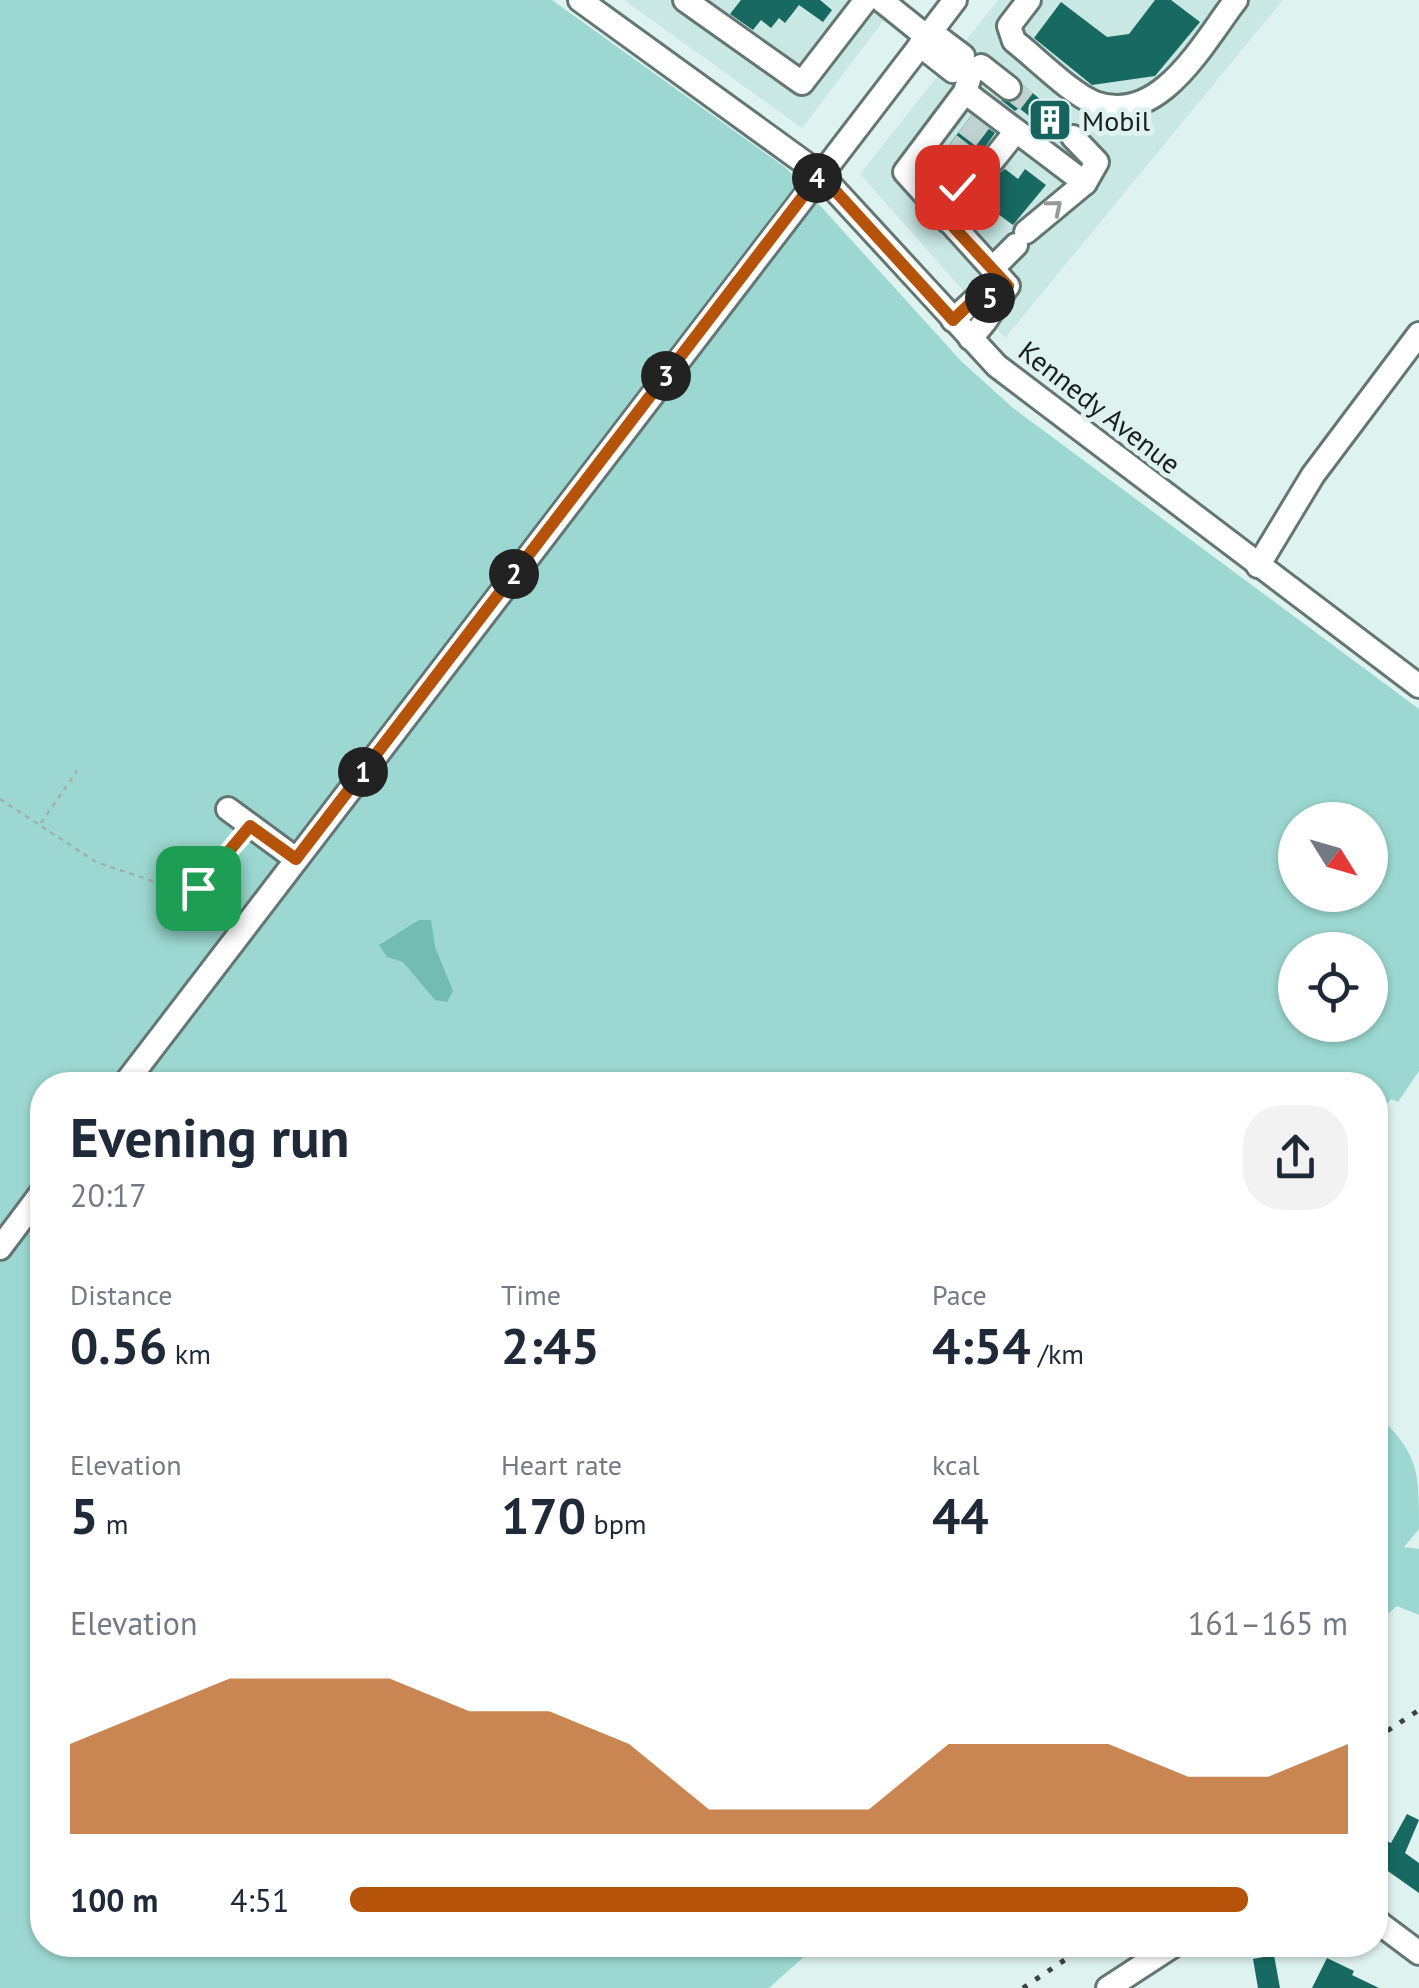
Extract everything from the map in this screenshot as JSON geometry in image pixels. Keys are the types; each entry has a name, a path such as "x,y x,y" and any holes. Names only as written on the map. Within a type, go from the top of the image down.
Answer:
{"street":[{"path":"685,0 802,83 866,0"},
{"path":"881,0 926,38 963,56 966,77 958,118 924,161 904,172 1008,286 996,301 993,316 970,338"},
{"path":"134,1072 955,0"},
{"path":"1029,0 1009,26 1014,41 1093,102 1118,106 1156,96 1175,80 1235,0"},
{"name":"Kennedy Avenue","path":"592,3 820,174 996,366 1419,686"},
{"path":"966,77 981,66 1009,88"},
{"path":"966,77 1016,131 1085,183"},
{"path":"994,152 1016,131"},
{"path":"992,269 1085,183 1097,162 1073,137"},
{"path":"948,221 967,188"},
{"path":"953,320 980,294 996,301"},
{"path":"1258,566 1313,475 1419,334"},
{"path":"228,809 296,859"},
{"path":"0,1248 30,1208"},
{"path":"1388,1930 1419,1953"},
{"path":"1108,1988 1156,1957"}],"path":[{"path":"39,825 77,771"},
{"path":"0,799 96,862 185,892 204,884 250,826"}],"shaded area":[{"path":"0,0 552,0 786,168 961,361 1013,408 1419,709 1419,1071 1398,1102 1391,1099 1388,1103 1388,1072 30,1072 30,1957 804,1957 769,1988 0,1988"},
{"path":"624,0 899,0 802,128"},
{"path":"998,0 1283,0 1005,338 860,174"},
{"path":"419,920 431,920 435,947 453,991 447,1002 435,1000 403,962 387,957 379,945"},
{"path":"1388,1426 1410,1456 1418,1494 1419,1529 1404,1547 1419,1549 1419,1615 1397,1606 1388,1614"}],"building":[{"path":"741,0 820,0 832,10 823,22 799,5 785,23 779,18 771,28 761,20 753,30 730,14"},
{"path":"1155,0 1171,0 1200,22 1155,76 1092,85 1034,38 1061,2 1107,37 1129,34"},
{"name":"Mobil","path":"1023,85 1069,123 1062,127 1058,139 1019,108 1015,111 1001,100 1015,101"},
{"path":"971,116 995,133 978,157 983,171 969,171 948,197 927,174"},
{"path":"1005,169 1018,179 1025,169 1046,185 1013,225 994,211 1000,202 988,193 991,185 986,173 998,174"},
{"path":"1407,1814 1419,1820 1405,1853 1419,1863 1419,1893 1388,1871 1388,1842 1391,1843"},
{"path":"1274,1957 1280,1988 1258,1988 1253,1959"},
{"path":"1327,1958 1354,1971 1352,1975 1379,1988 1312,1988"}],"tunnel":[{"path":"1009,88 1073,137"},
{"path":"965,124 990,143"},
{"path":"950,144 985,171"},
{"path":"932,167 957,187"}],"railway":[{"path":"1388,1730 1419,1710"},
{"path":"1023,1988 1069,1957"}],"place":[{"name":"Mobil","path":"1050,120"}],"route":[{"path":"198,888 250,826 296,859 820,174 953,320 980,294 996,301 1008,286 948,221 968,195 957,187"}]}
